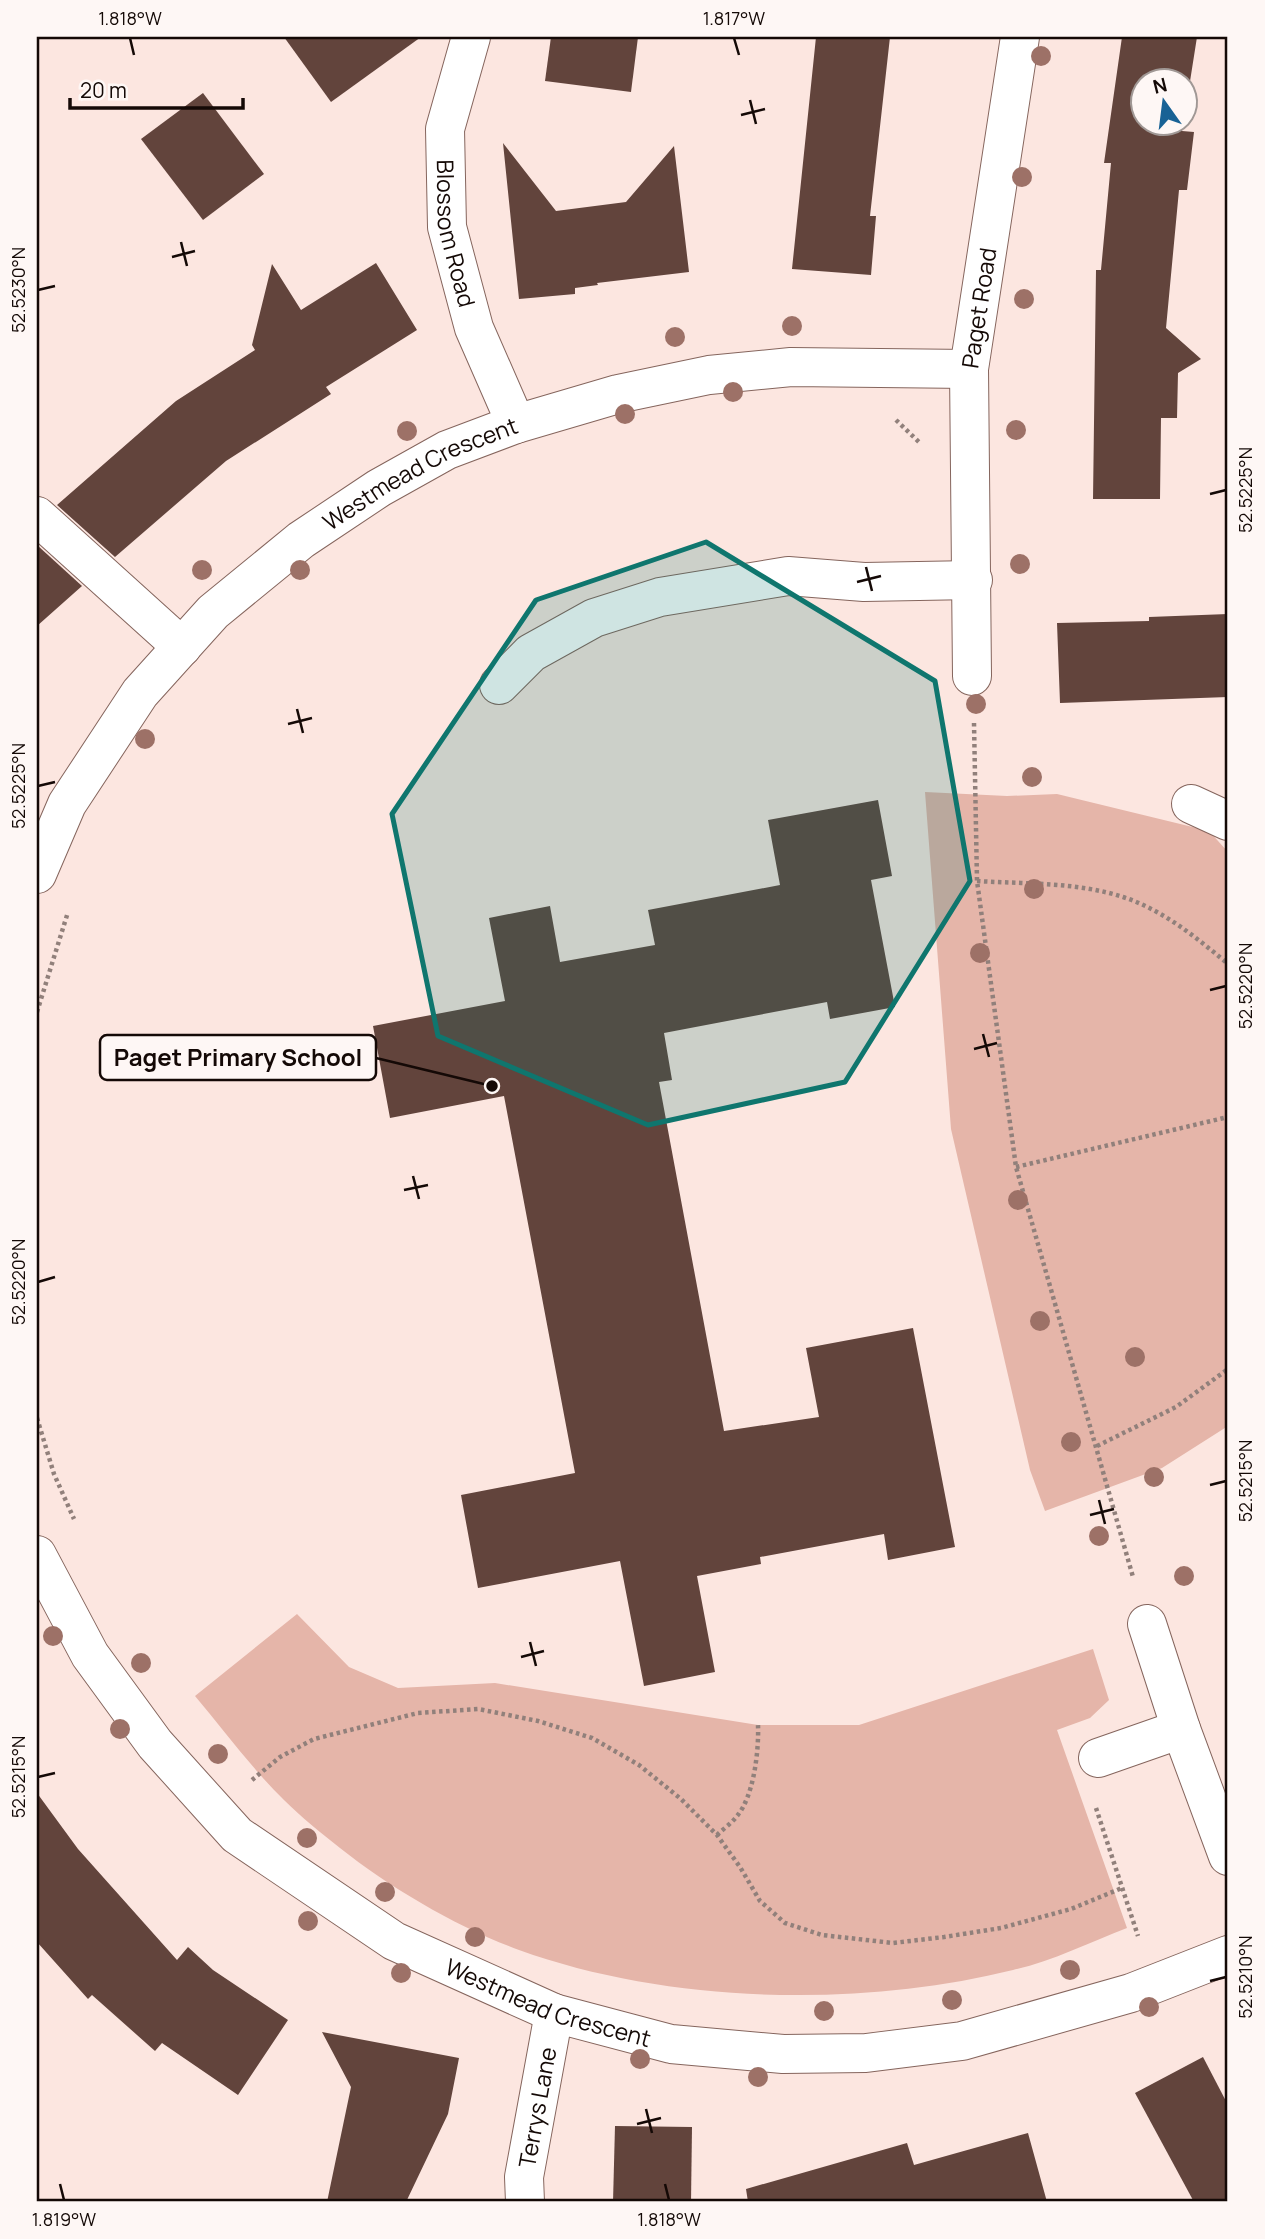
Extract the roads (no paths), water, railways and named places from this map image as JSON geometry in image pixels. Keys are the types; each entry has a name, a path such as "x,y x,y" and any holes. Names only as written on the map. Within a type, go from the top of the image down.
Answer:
{"street":[{"name":"Blossom Road","path":"471,37 445,129 447,227 474,328 516,424"},
{"name":"Paget Road","path":"972,676 969,369 1020,37"},
{"name":"Westmead Crescent","path":"37,874 67,804 140,693 213,612 291,548 379,488 447,450 516,424 618,394 709,375 791,367 969,369"},
{"path":"37,516 182,647"},
{"path":"499,685 531,653 594,618 660,597 788,576 864,582 973,580"},
{"path":"1191,804 1228,821"},
{"name":"Westmead Crescent","path":"37,1555 90,1656 155,1744 237,1835 394,1941 554,2013 671,2044 783,2054 866,2053 962,2041 1131,1993 1228,1955"},
{"path":"1147,1624 1181,1729 1228,1856"},
{"path":"1098,1758 1181,1729"},
{"name":"Terrys Lane","path":"525,2202 524,2177 554,2013"}],"place":[{"name":"Paget Primary School","path":"492,1086"}]}
